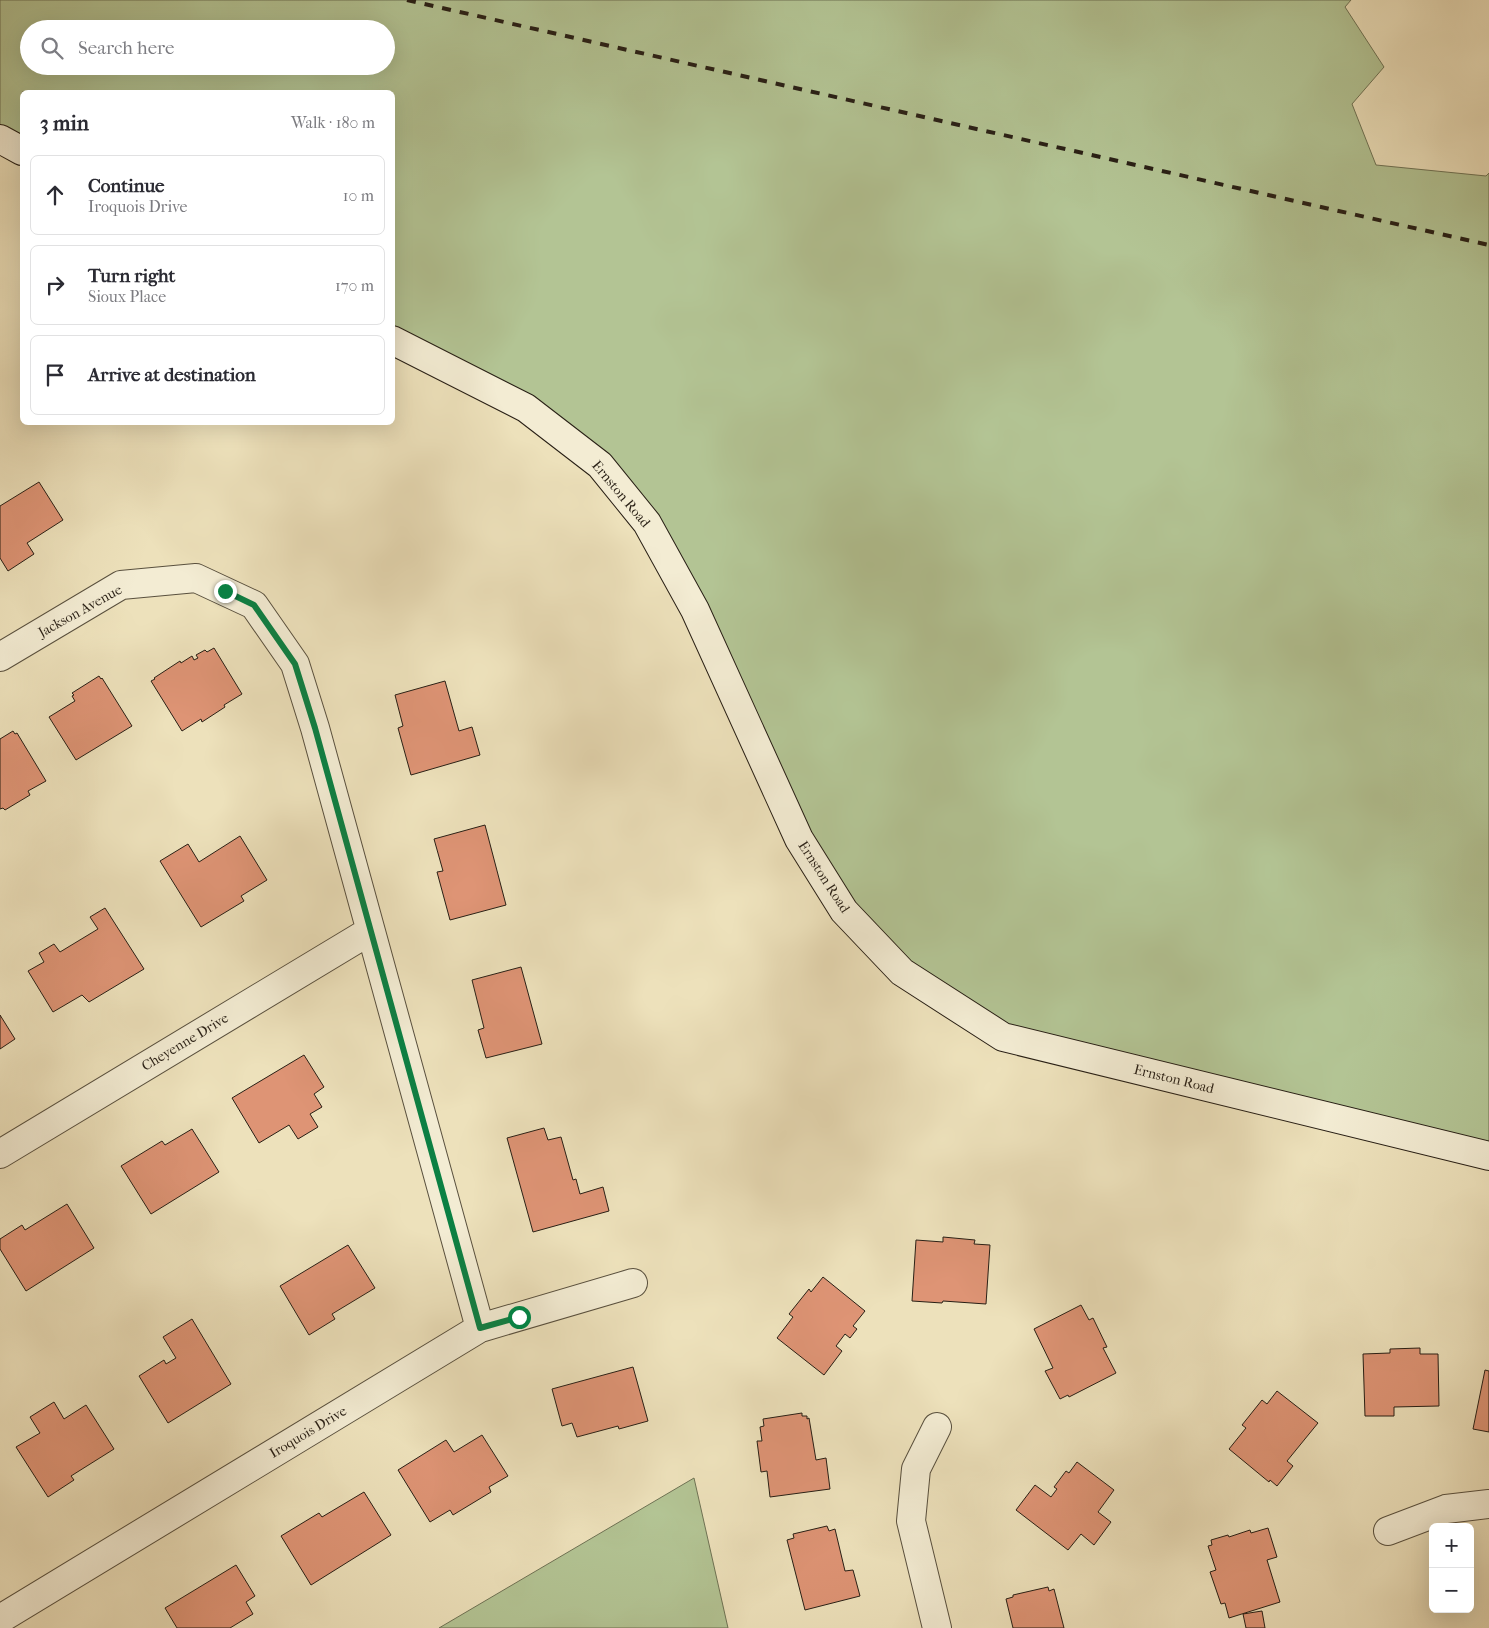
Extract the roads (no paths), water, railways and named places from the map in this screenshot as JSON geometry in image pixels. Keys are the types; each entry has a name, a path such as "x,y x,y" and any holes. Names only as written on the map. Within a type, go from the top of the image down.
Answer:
{"street":[{"path":"0,139 20,150"},
{"name":"Ernston Road","path":"395,342 526,408 600,465 647,523 695,610 799,839 844,911 902,972 1003,1037 1489,1156"},
{"name":"Jackson Avenue","path":"0,657 121,586 196,578 254,605 295,664 315,728 370,931"},
{"path":"370,931 480,1328"},
{"name":"Cheyenne Drive","path":"0,1154 370,931"},
{"name":"Iroquois Drive","path":"0,1619 480,1328 633,1283"},
{"path":"937,1427 916,1469 911,1521 937,1628"},
{"path":"1388,1531 1446,1509 1489,1504"}],"railway":[{"path":"407,0 1489,245"}]}
